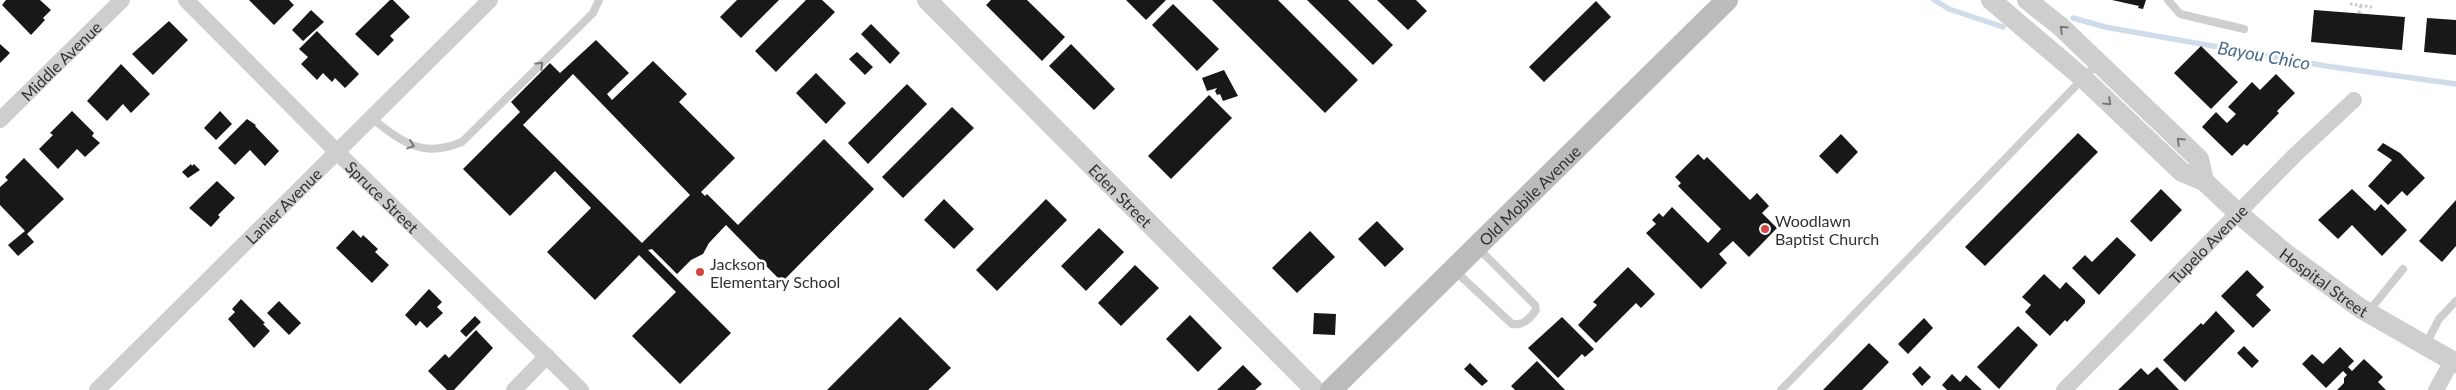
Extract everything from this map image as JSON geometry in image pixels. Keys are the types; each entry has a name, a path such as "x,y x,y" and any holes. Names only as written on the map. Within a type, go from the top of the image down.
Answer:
{"main road":[{"name":"Old Mobile Avenue","path":"1331,390 1727,0"}],"street":[{"name":"Middle Avenue","path":"0,120 122,0"},
{"name":"Spruce Street","path":"186,0 337,152 581,390"},
{"name":"Lanier Avenue","path":"97,390 490,0"},
{"name":"Eden Street","path":"926,0 1315,390"},
{"name":"Hospital Street","path":"1991,0 2017,6 2060,26 2199,159 2204,181"},
{"name":"Hospital Street","path":"2017,6 2084,79 2182,172 2204,181 2285,253 2368,313 2454,362"},
{"name":"Tupelo Avenue","path":"2064,390 2295,155 2354,100"},
{"path":"514,390 547,356"},
{"path":"2436,390 2454,362"}],"lane":[{"path":"371,118 406,144 420,148 450,147 462,142 593,13 599,0"},
{"path":"2168,0 2180,14 2244,29"},
{"path":"1781,390 2098,63"},
{"path":"1453,269 1512,324 1520,324 1529,318 1537,308 1535,305 1476,246"},
{"path":"2368,313 2403,269"},
{"path":"2425,346 2439,319 2456,301"}],"path":[{"path":"2350,4 2372,7"},
{"path":"2359,13 2361,5"}],"building":[{"path":"6,0 40,0 51,10 43,18 45,20 31,35 2,5"},
{"path":"249,0 289,0 294,5 274,25"},
{"path":"390,0 393,0 410,17 390,36 394,40 378,56 355,34"},
{"path":"737,0 779,0 741,38 720,17"},
{"path":"806,0 822,0 835,12 776,72 755,51"},
{"path":"991,0 1027,0 1065,37 1042,61 986,5"},
{"path":"1126,0 1166,0 1146,20"},
{"path":"1212,0 1278,0 1358,80 1325,113"},
{"path":"1307,0 1348,0 1393,45 1373,65"},
{"path":"1377,0 1416,0 1427,11 1408,30"},
{"path":"2112,0 2146,0 2143,9 2138,8 2139,6"},
{"path":"1596,1 1611,17 1544,82 1529,67"},
{"path":"1173,4 1219,49 1197,71 1152,25"},
{"path":"311,10 324,22 303,41 292,30"},
{"path":"2314,10 2405,17 2402,50 2311,42"},
{"path":"2427,18 2456,20 2456,55 2424,52"},
{"path":"169,21 188,40 153,75 132,54"},
{"path":"871,24 900,53 890,64 861,34"},
{"path":"317,31 359,74 345,88 335,78 332,82 323,73 317,80 301,64 308,57 299,49"},
{"path":"596,40 629,73 607,94 612,100 653,61 687,94 679,102 735,158 701,192 705,196 707,194 738,225 824,139 874,189 782,282 726,225 709,243 703,254 691,260 677,274 652,249 648,250 731,333 680,384 632,336 676,292 639,255 595,300 547,252 591,208 555,171 510,216 463,169 520,112 511,102 550,63 560,73","holes":["573,74 690,195 642,243 523,125"]},
{"path":"0,44 10,53 0,63"},
{"path":"1071,44 1115,89 1094,110 1049,66"},
{"path":"2201,46 2238,82 2211,109 2174,73"},
{"path":"857,52 873,67 865,75 849,59"},
{"path":"121,64 150,94 131,113 123,104 107,121 87,101"},
{"path":"1224,70 1238,96 1223,101 1220,94 1217,95 1215,91 1217,88 1207,91 1202,78"},
{"path":"816,73 846,103 826,124 796,93"},
{"path":"2276,74 2295,93 2277,111 2279,113 2247,146 2244,144 2232,156 2202,127 2216,112 2227,123 2236,114 2228,107 2252,82 2260,90"},
{"path":"907,84 927,104 868,164 848,143"},
{"path":"1209,95 1232,118 1171,179 1148,156"},
{"path":"952,107 974,128 903,198 882,177"},
{"path":"72,111 94,133 92,136 100,143 85,157 77,149 58,169 39,149 53,135 50,133"},
{"path":"220,111 232,124 216,140 204,128"},
{"path":"247,119 256,125 279,151 265,166 250,150 235,165 218,148"},
{"path":"2078,133 2098,152 1985,266 1965,247"},
{"path":"1841,134 1858,152 1837,174 1819,156"},
{"path":"2383,143 2400,153 2425,178 2407,196 2402,191 2388,205 2368,186 2392,160 2377,150"},
{"path":"1698,154 1704,160 1707,157 1750,200 1757,193 1769,206 1762,213 1777,228 1749,257 1733,241 1719,254 1727,263 1701,289 1646,233 1656,224 1652,220 1659,213 1663,217 1672,207 1708,243 1721,229 1678,186 1681,183 1675,177"},
{"path":"24,158 64,199 27,234 34,242 18,256 8,245 25,231 0,205 0,187 8,180 5,177"},
{"path":"191,164 192,166 194,164 200,170 188,178 182,172"},
{"path":"217,181 235,198 218,215 220,217 211,227 189,208"},
{"path":"2161,189 2182,210 2151,242 2130,221"},
{"path":"2352,189 2375,211 2381,204 2407,230 2382,256 2352,225 2338,239 2318,220"},
{"path":"944,199 974,229 954,249 924,220"},
{"path":"1046,199 1067,220 997,291 976,270"},
{"path":"2456,200 2456,246 2442,262 2419,241"},
{"path":"1377,221 1404,249 1385,267 1358,239"},
{"path":"1099,228 1124,252 1086,291 1061,266"},
{"path":"353,230 361,238 363,235 378,249 375,252 389,265 372,283 336,248"},
{"path":"1310,231 1335,257 1297,293 1272,268"},
{"path":"2117,237 2136,255 2099,295 2072,268 2085,255 2092,262"},
{"path":"1135,265 1159,288 1121,326 1098,303"},
{"path":"1628,267 1655,294 1641,308 1636,303 1596,343 1578,325 1597,305 1593,302"},
{"path":"2247,270 2264,287 2256,295 2271,310 2253,328 2221,296"},
{"path":"2044,274 2060,289 2066,282 2085,300 2085,303 2067,322 2065,320 2050,336 2025,312 2031,305 2022,297"},
{"path":"429,289 442,302 437,307 443,313 427,328 420,321 416,326 405,315"},
{"path":"241,299 265,323 263,324 270,331 254,348 228,319 235,312 232,309"},
{"path":"279,301 301,323 289,335 267,313"},
{"path":"2216,311 2235,331 2185,382 2163,360"},
{"path":"1314,313 1336,314 1335,335 1313,334"},
{"path":"1190,315 1222,348 1198,372 1166,339"},
{"path":"475,316 481,322 466,337 460,331"},
{"path":"900,317 951,368 928,390 827,390"},
{"path":"1562,317 1594,349 1585,357 1582,354 1558,378 1528,348"},
{"path":"1924,318 1933,328 1908,354 1898,344"},
{"path":"2018,326 2038,345 1999,389 1977,367"},
{"path":"476,330 493,348 454,390 447,390 428,371 445,354 449,358"},
{"path":"1869,343 1889,362 1862,390 1823,390"},
{"path":"2244,346 2259,361 2252,368 2237,353"},
{"path":"2340,347 2354,361 2348,367 2352,371 2364,359 2383,377 2378,382 2386,390 2337,390 2344,383 2344,378 2347,375 2343,371 2326,388 2302,364 2312,354 2323,364"},
{"path":"1537,361 1565,390 1515,390 1511,386"},
{"path":"1470,363 1488,381 1482,386 1464,369"},
{"path":"1243,365 1262,384 1255,390 1217,390"},
{"path":"1920,366 1931,377 1922,386 1912,374"},
{"path":"2157,367 2179,390 2118,390 2141,368 2148,375"},
{"path":"1952,374 1960,382 1966,375 1982,390 1947,390 1942,385"}],"waterway":[{"name":"Bayou Chico","path":"1934,0 1949,9 2003,27"},
{"name":"Bayou Chico","path":"2073,18 2105,27 2326,66 2456,84"}],"place":[{"name":"Woodlawn Baptist Church","path":"1765,229"},
{"name":"Jackson Elementary School","path":"700,272"}]}
